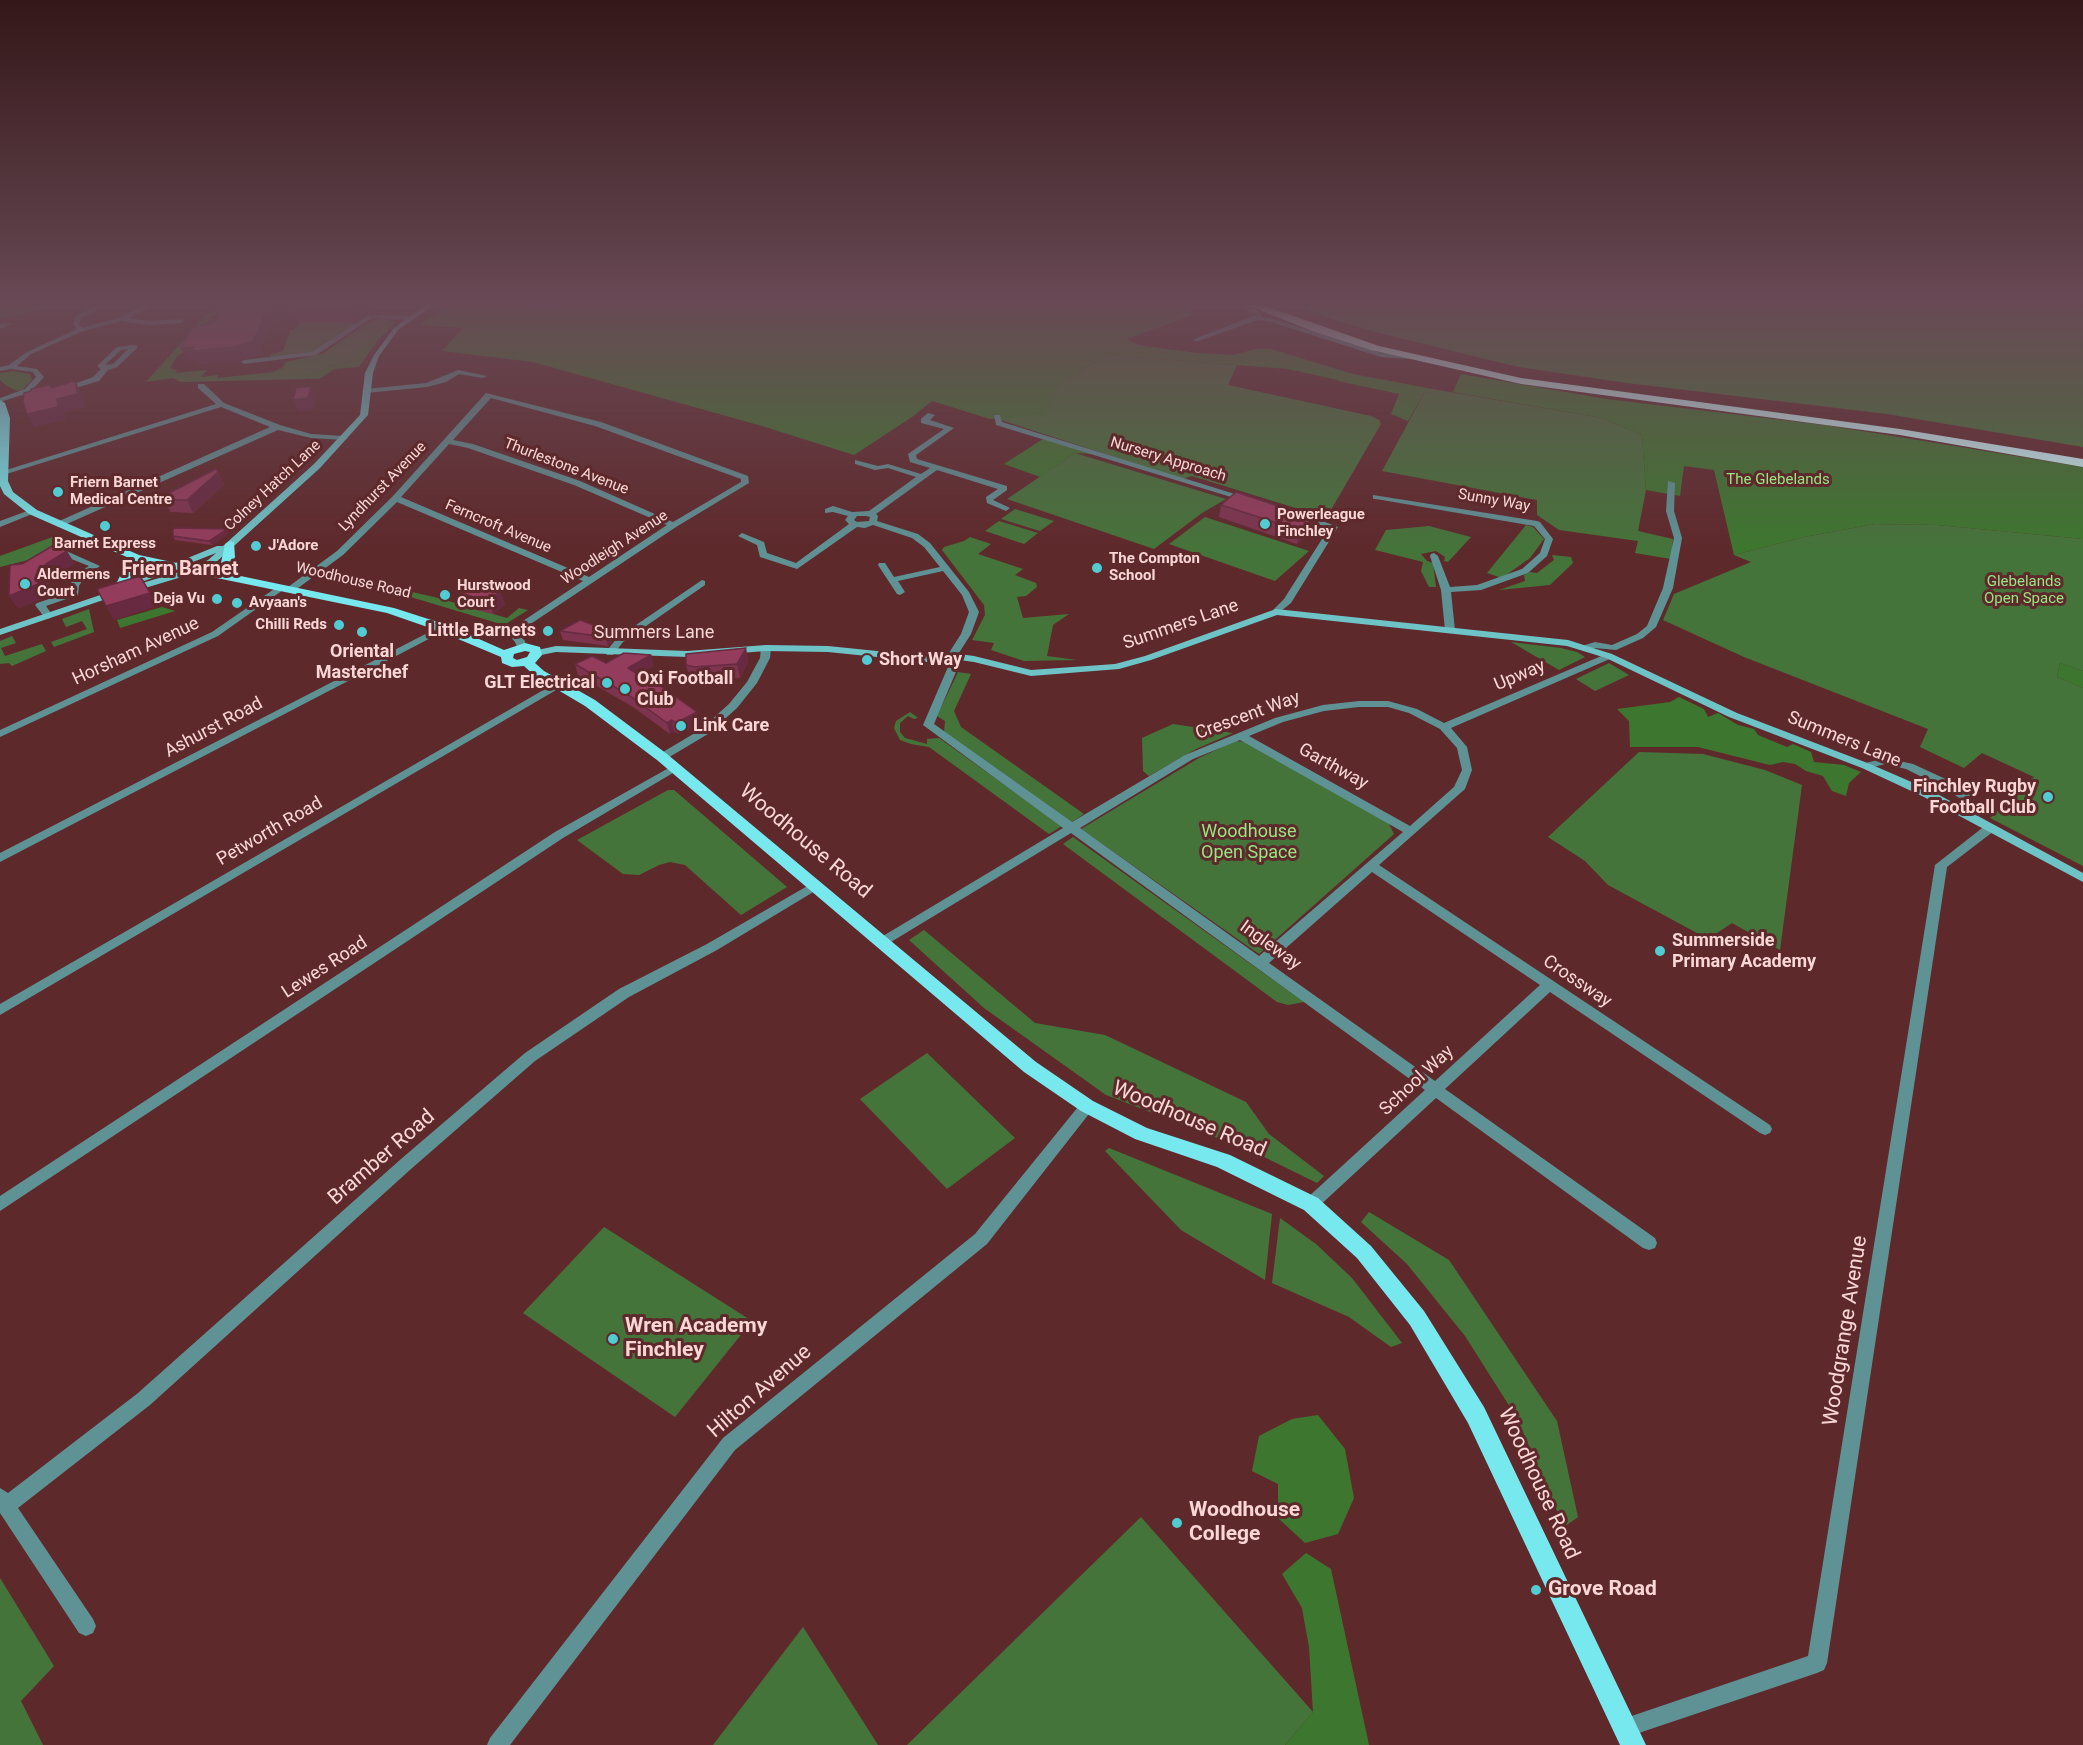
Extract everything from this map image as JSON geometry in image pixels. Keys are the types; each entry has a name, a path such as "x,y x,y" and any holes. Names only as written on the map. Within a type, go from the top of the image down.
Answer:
{"highway":[{"path":"1555,386 1889,430 2083,463"},
{"path":"1616,386 1870,420 2083,456"}],"main road":[{"path":"0,402 1,473"},
{"name":"Woodhouse Road","path":"1,473 9,494 33,512 135,557 183,569 390,610 443,627 506,655 508,662 527,662 540,674 590,703 668,763 1030,1067 1087,1106 1141,1134 1223,1161 1311,1204 1364,1252 1417,1318 1476,1415 1629,1740"},
{"path":"226,577 224,568 229,557 230,544"},
{"path":"116,591 133,566 135,557"},
{"path":"506,655 521,647 530,647 536,653 534,658 527,662"}],"street":[{"path":"28,391 32,386"},
{"path":"0,402 28,391 46,393 75,386"},
{"path":"201,386 222,405 277,427 311,436 344,438"},
{"name":"Colney Hatch Lane","path":"183,569 211,562 344,438 364,415 367,386"},
{"path":"366,392 415,386"},
{"name":"Lyndhurst Avenue","path":"285,588 340,553 396,498 489,395 598,424 745,478"},
{"path":"1,473 222,405"},
{"path":"932,415 924,421 950,428 912,454 913,460 1004,488 989,499 991,503 1006,508"},
{"name":"Nursery Approach","path":"997,417 999,423 1259,503"},
{"path":"60,524 277,427"},
{"name":"Thurlestone Avenue","path":"447,441 470,446 577,483 674,525"},
{"path":"858,462 878,468 888,466 920,476"},
{"path":"871,518 920,476 935,468"},
{"name":"Woodleigh Avenue","path":"521,647 520,641 513,634 517,629 674,525 738,488 745,483 745,478"},
{"name":"Summers Lane","path":"1585,648 1595,645 1613,648 1640,636 1651,627 1668,588 1678,538 1671,511 1671,483"},
{"name":"Sunny Way","path":"1376,497 1538,524 1550,539 1544,554 1525,571 1478,588 1446,590"},
{"name":"Ferncroft Avenue","path":"396,498 590,581"},
{"path":"828,511 833,509 854,520"},
{"path":"0,524 33,512"},
{"path":"1276,612 1288,601 1334,527 1292,513"},
{"path":"742,536 761,544 763,555 798,566 854,520 871,518 915,536 927,545 946,568 966,594 974,612 966,634 952,657"},
{"path":"0,632 183,569 230,544"},
{"path":"48,616 40,605 75,593 74,586 82,574 96,566 64,553"},
{"path":"1434,556 1446,590 1450,630"},
{"path":"882,565 900,592"},
{"path":"892,580 946,568"},
{"path":"116,591 183,569"},
{"path":"610,653 620,640 702,584"},
{"name":"Horsham Avenue","path":"0,734 215,634 285,588"},
{"name":"Summers Lane","path":"536,653 556,649 610,653 687,654 766,648 828,649 926,659 952,657 974,659 1031,673 1115,667 1148,658 1276,612 1568,643 1609,656 1733,715 1866,766 1926,793 2083,878"},
{"name":"Ashurst Road","path":"0,858 443,627"},
{"path":"668,763 733,706 752,683 765,658 766,648"},
{"name":"Upway","path":"1444,727 1609,656"},
{"name":"Ingleway","path":"952,657 953,667 928,725 1649,1243"},
{"name":"Petworth Road","path":"0,1010 559,684"},
{"name":"Crescent Way","path":"882,942 1190,757 1239,735 1279,720 1323,708 1359,704 1388,704 1413,711 1444,727 1462,747 1467,770 1459,789 1260,963"},
{"name":"Garthway","path":"1239,735 1410,831"},
{"path":"1866,766 1885,761 1909,766 1948,785 1966,797 1968,806 1961,812"},
{"name":"Lewes Road","path":"0,1204 668,763"},
{"name":"Woodgrange Avenue","path":"1629,1740 1816,1663 1941,865 1990,828"},
{"name":"Crossway","path":"1370,865 1764,1129"},
{"name":"Bramber Road","path":"3,1501 144,1399 406,1164 530,1057 624,993 712,947 816,885"},
{"name":"School Way","path":"1311,1204 1548,985"},
{"name":"Hilton Avenue","path":"497,1745 729,1444 981,1239 1087,1106"},
{"path":"3,1501 86,1626"}],"green space":[{"path":"8,386 26,386 17,391"},
{"path":"620,386 1058,386 1043,418 1035,414 1025,417 990,419 932,401 854,455 762,426"},
{"path":"1058,386 1235,386 1371,416 1379,420 1381,424 1325,520 1321,520 1300,514 1302,510 1192,476 1182,479 1001,420 1001,418 1035,414 1043,417"},
{"path":"1363,386 1427,388 1408,421 1391,414 1399,394"},
{"name":"The Glebelands","path":"1455,386 1533,386 1606,399 1825,425 2083,467 2083,539 1937,525 1875,524 1804,537 1734,555 1714,470 1684,466 1680,496 1646,490 1642,435 1602,418 1453,392"},
{"path":"1656,386 2083,386 2083,447 1887,414"},
{"path":"1427,388 1602,418 1642,435 1646,490 1638,531 1673,539 1671,559 1635,553 1638,541 1559,530 1537,515 1537,500 1382,471"},
{"path":"1043,439 1093,454 1075,453 1040,477 1004,464"},
{"path":"1075,453 1226,499 1202,513 1154,549 1007,499"},
{"path":"1015,509 1054,521 1040,531 1001,519"},
{"path":"1205,517 1309,551 1275,581 1169,544"},
{"path":"999,521 1038,533 1024,544 985,531"},
{"name":"Glebelands Open Space","path":"1875,524 1937,525 2083,539 2083,671 2060,663 2057,677 2083,688 2083,866 1990,818 2034,777 1982,753 1964,768 1920,747 1928,729 1744,657 1663,620 1674,594 1751,562 1734,555 1804,537"},
{"path":"1526,525 1533,527 1544,539 1530,558 1502,578 1487,573"},
{"path":"1429,526 1471,537 1448,562 1444,561 1445,557 1436,551 1421,554 1427,561 1433,563 1436,587 1429,587 1421,571 1423,562 1375,550 1386,530"},
{"path":"58,535 77,548 0,567 0,556"},
{"path":"970,537 991,544 978,554 1023,569 1015,575 1036,583 1037,587 1026,596 1017,597 1023,618 1069,614 1053,625 1047,656 1077,660 1024,661 991,650 994,643 972,640 985,615 984,605 942,550 944,547"},
{"path":"1552,555 1571,557 1573,563 1550,585 1499,590 1525,581 1524,575 1530,572 1537,573 1554,560"},
{"path":"369,582 438,598 507,618 519,608 528,610 504,625 364,585"},
{"path":"162,607 175,611 120,628 117,620"},
{"path":"89,609 94,632 54,647 51,642 87,629 82,621 66,627 62,619"},
{"path":"12,636 16,643 1,648 5,656 42,644 46,651 12,666 9,663 0,664 0,641"},
{"path":"1511,642 1561,648 1577,652 1585,657 1559,670"},
{"path":"1609,663 1629,675 1595,691 1576,679"},
{"path":"2060,663 2083,671 2083,688 2057,677"},
{"path":"958,672 971,674 954,711 961,727 1084,814 1070,823 944,733 945,721 937,716"},
{"path":"1679,697 1704,709 1708,717 1718,713 1738,725 1754,729 1758,735 1787,747 1793,744 1811,752 1814,762 1844,765 1861,772 1849,783 1846,796 1832,791 1823,776 1806,771 1795,764 1783,762 1770,765 1698,747 1630,747 1629,721 1617,709 1670,702"},
{"path":"910,712 918,718 908,716 900,723 900,732 905,738 927,744 927,739 939,738 1062,826 1049,834 929,747 900,740 894,728 896,721"},
{"path":"1173,724 1233,733 1196,749 1149,776 1143,771 1142,738"},
{"name":"Woodhouse Open Space","path":"1235,741 1247,742 1388,822 1394,834 1259,954 1081,829 1199,758"},
{"path":"1639,752 1703,754 1765,770 1802,785 1780,950 1732,923 1708,939 1608,885 1585,861 1548,837"},
{"path":"668,790 674,790 787,887 741,915 685,865 670,862 639,875 623,874 577,840"},
{"path":"1073,837 1304,1002 1288,1005 1277,1002 1063,844"},
{"path":"924,930 1035,1023 1105,1035 1246,1102 1269,1134 1324,1176 1317,1183 1254,1152 1106,1095 984,1008 909,940"},
{"path":"927,1053 1015,1138 947,1189 860,1099"},
{"path":"1109,1148 1272,1214 1265,1280 1181,1230 1105,1151"},
{"path":"1369,1212 1449,1260 1557,1421 1578,1517 1564,1527 1517,1418 1465,1336 1407,1264 1361,1222"},
{"path":"1280,1218 1316,1244 1352,1278 1402,1343 1391,1347 1349,1317 1272,1283"},
{"path":"604,1227 752,1321 675,1417 523,1313"},
{"path":"1318,1415 1345,1449 1354,1498 1338,1534 1305,1543 1278,1518 1278,1484 1252,1471 1259,1436 1292,1419"},
{"path":"1141,1517 1313,1712 1285,1745 907,1745"},
{"path":"1306,1553 1331,1569 1369,1745 1285,1745 1313,1712 1309,1647 1302,1608 1282,1574"},
{"path":"0,1578 54,1666 21,1701 43,1745 0,1745"},
{"path":"803,1627 878,1745 713,1745"}],"building":[{"path":"43,386 76,386 78,394 57,399 58,407 27,414 23,401 24,393"},
{"path":"311,386 308,398 293,400 296,388"},
{"path":"216,469 218,472 187,500 164,500 169,496 165,495"},
{"path":"1236,492 1314,518 1299,530 1221,505"},
{"path":"173,528 227,529 209,541 173,536"},
{"path":"54,545 67,551 46,564 38,573 38,584 9,596 10,565 22,564"},
{"path":"140,576 150,593 106,606 97,589"},
{"path":"471,585 500,591 489,601 459,593"},
{"path":"580,620 609,631 605,637 560,631"},
{"path":"746,648 737,664 694,667 686,665 686,654"},
{"path":"624,653 651,655 628,668 657,686 659,685 697,712 676,723 672,720 667,723 630,696 575,664 592,656 606,663"}],"place":[{"name":"Friern Barnet Medical Centre","path":"58,492"},
{"name":"Powerleague Finchley","path":"1265,524"},
{"name":"Barnet Express","path":"105,526"},
{"name":"J'Adore","path":"256,546"},
{"name":"The Compton School","path":"1097,568"},
{"name":"Aldermens Court","path":"25,584"},
{"name":"Hurstwood Court","path":"445,595"},
{"name":"Deja Vu","path":"217,599"},
{"name":"Avyaan's","path":"237,603"},
{"name":"Chilli Reds","path":"339,625"},
{"name":"Little Barnets","path":"548,631"},
{"name":"Oriental Masterchef","path":"362,632"},
{"name":"Short Way","path":"867,660"},
{"name":"GLT Electrical","path":"607,683"},
{"name":"Oxi Football Club","path":"625,689"},
{"name":"Link Care","path":"681,726"},
{"name":"Finchley Rugby Football Club","path":"2048,797"},
{"name":"Summerside Primary Academy","path":"1660,951"},
{"name":"Wren Academy Finchley","path":"613,1339"},
{"name":"Woodhouse College","path":"1177,1523"},
{"name":"Grove Road","path":"1536,1590"}],"district":[{"name":"Friern Barnet","path":"180,570"}]}
